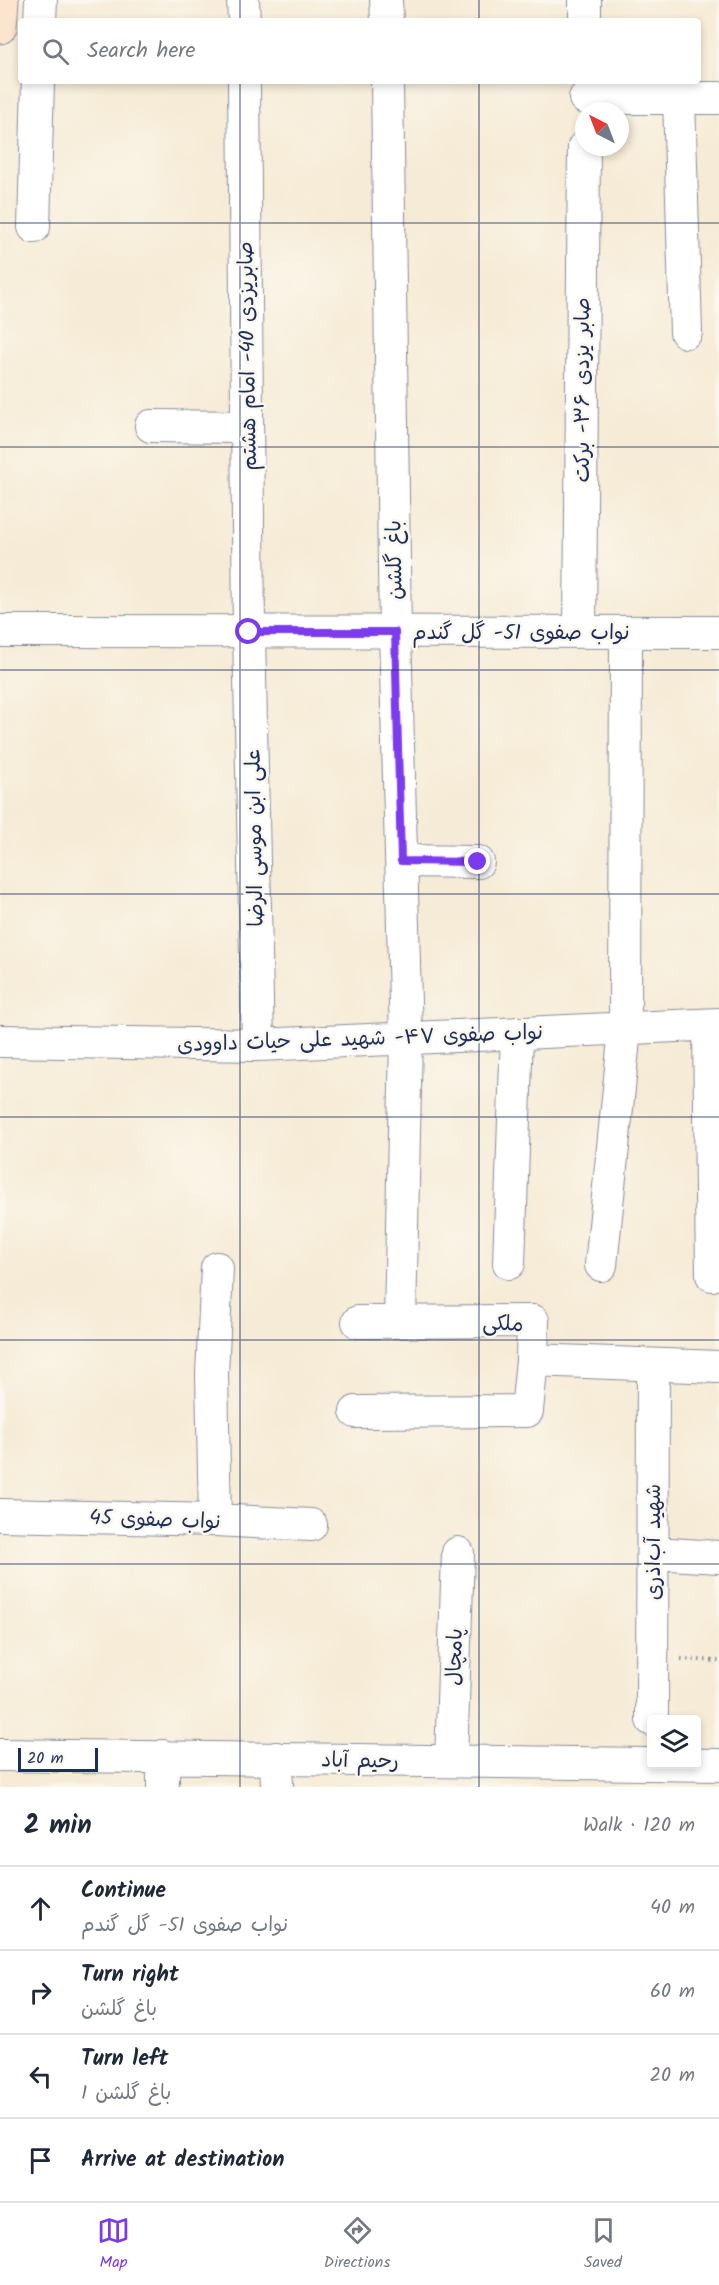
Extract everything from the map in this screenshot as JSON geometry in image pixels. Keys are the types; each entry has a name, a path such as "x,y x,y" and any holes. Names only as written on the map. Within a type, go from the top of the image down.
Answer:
{"main road":[{"path":"0,27 2,0"}],"street":[{"path":"40,18 41,0"},
{"path":"243,0 243,18"},
{"path":"386,0 387,18"},
{"path":"585,0 585,18"},
{"path":"34,227 38,84"},
{"name":"صابریزدی 40- امام هشتم","path":"244,84 249,632"},
{"name":"باغ گلشن","path":"387,84 395,632 406,1038 400,1322"},
{"path":"585,97 719,98"},
{"path":"679,98 686,332"},
{"name":"صابر یزدی ۳۶- برکت","path":"580,632 584,156"},
{"path":"151,426 247,427"},
{"name":"نواب صفوی 51- گل گندم","path":"0,631 719,632"},
{"name":"علی ابن موسی الرضا","path":"249,632 258,1045"},
{"path":"601,1265 625,1029 626,632"},
{"path":"401,861 478,862"},
{"path":"712,1275 714,1025"},
{"name":"نواب صفوی ۴۷- شهید علی حیات داوودی","path":"0,1041 258,1045 714,1025"},
{"path":"509,1263 517,1034"},
{"path":"215,1520 212,1374 217,1268"},
{"name":"ملکی","path":"358,1322 533,1321 532,1360 719,1367"},
{"path":"356,1412 527,1411 532,1360"},
{"name":"شهید‌ آب‌اذری","path":"652,1715 653,1365"},
{"name":"نواب صفوی 45","path":"0,1515 215,1520 311,1525"},
{"name":"پامچال","path":"451,1761 458,1553"},
{"path":"653,1554 719,1557"},
{"name":"رحیم آباد","path":"0,1755 163,1756 276,1772 404,1774 451,1761 483,1774 593,1776 647,1766"},
{"path":"163,1756 163,1787"},
{"name":"رحیم آباد","path":"701,1765 719,1765"}],"path":[{"path":"652,1656 719,1661"}],"route":[{"path":"249,632 395,632 401,861 478,862"}]}
